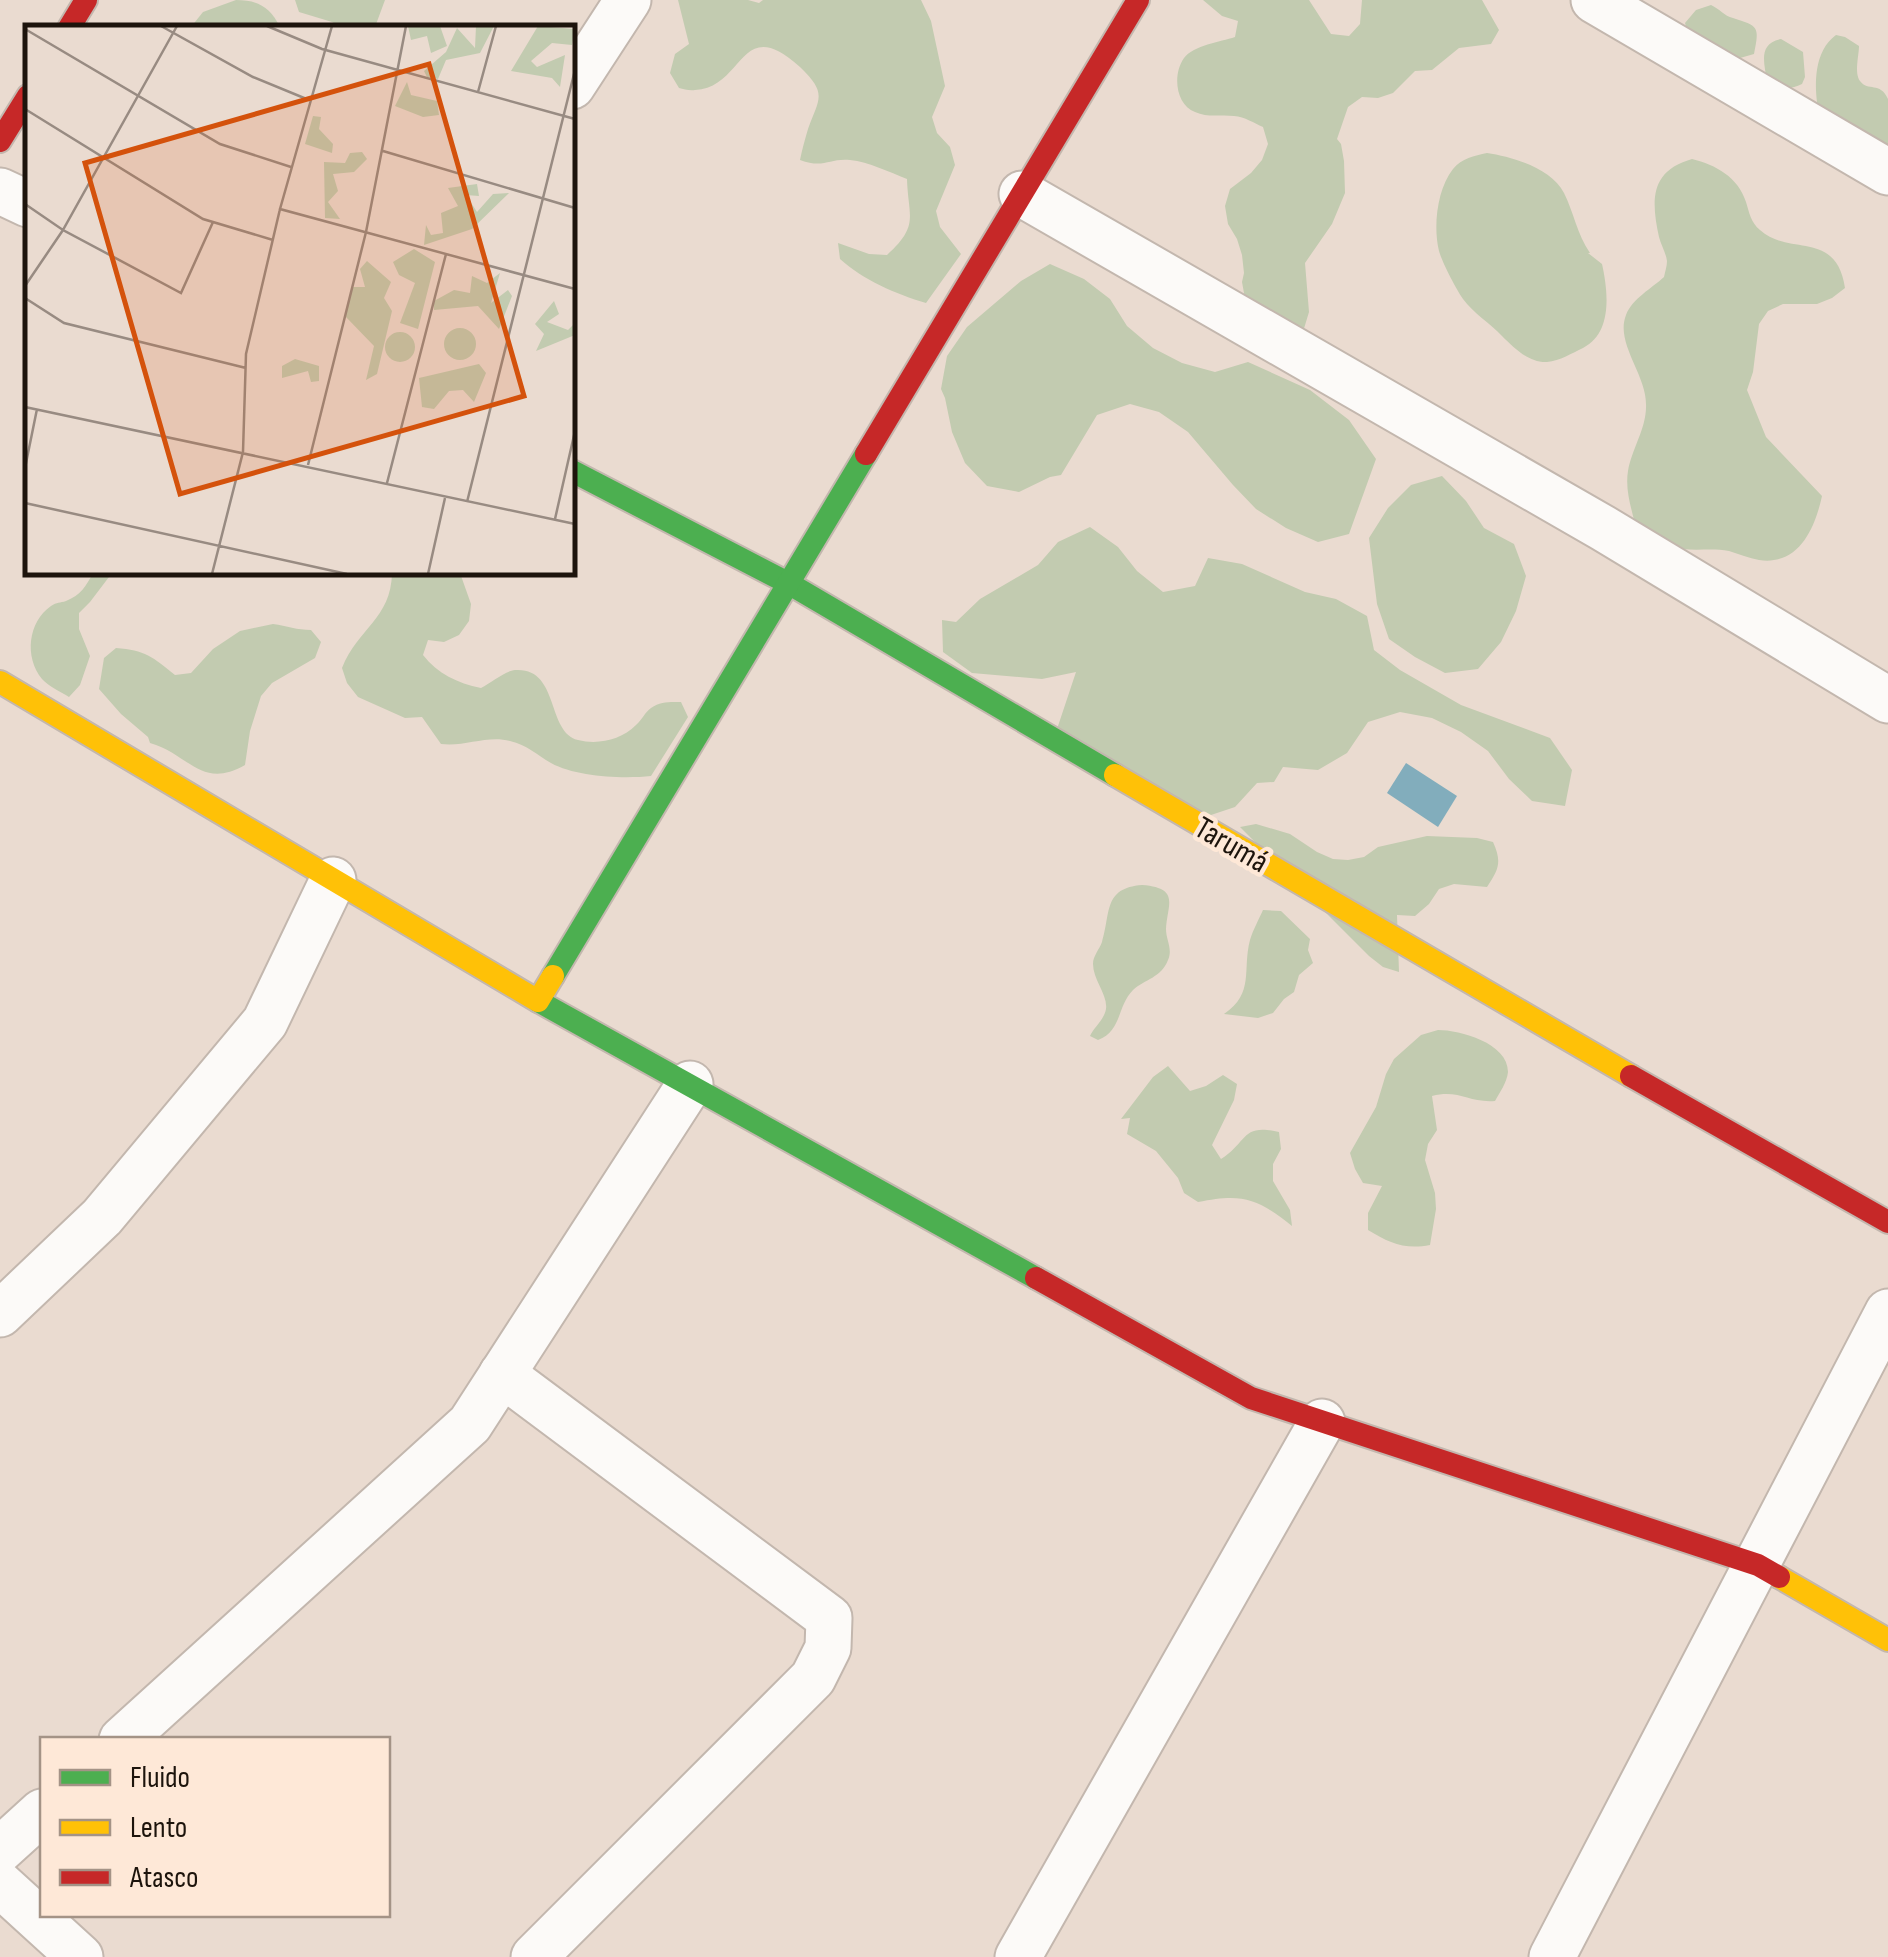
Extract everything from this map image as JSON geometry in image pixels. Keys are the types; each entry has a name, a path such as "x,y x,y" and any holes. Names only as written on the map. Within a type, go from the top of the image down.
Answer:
{"street":[{"path":"71,25 86,0"},
{"path":"575,81 628,0"},
{"path":"538,1001 1138,0"},
{"path":"1594,0 1888,172"},
{"path":"0,141 25,101"},
{"path":"0,191 25,203"},
{"path":"1022,194 1603,528 1888,700"},
{"name":"Tarumá","path":"575,473 788,583 1450,972 1888,1222"},
{"path":"1,686 538,1001 1251,1398 1758,1565 1888,1640"},
{"path":"0,1314 102,1217 265,1022 333,880"},
{"path":"125,1737 470,1424 690,1084"},
{"path":"1552,1957 1888,1312"},
{"path":"502,1374 830,1618 828,1648 813,1678 534,1957"},
{"path":"1018,1957 1322,1422"},
{"path":"0,1850 40,1814"},
{"path":"0,1884 80,1957"}],"green space":[{"path":"236,0 251,1 272,14 279,25 193,25 203,12"},
{"path":"295,0 385,0 376,25 337,25 299,12"},
{"path":"678,0 921,0 931,21 945,86 932,117 937,133 950,147 955,165 936,211 940,227 961,254 926,303 880,286 840,259 838,243 869,254 887,255 897,245 910,220 907,179 857,161 815,164 800,160 818,103 818,90 800,67 780,52 765,47 753,50 711,86 679,88 670,73 675,54 689,44"},
{"path":"1203,0 1309,0 1331,34 1349,36 1360,24 1362,0 1482,0 1499,30 1491,44 1459,48 1432,70 1415,71 1393,93 1378,98 1362,97 1348,107 1337,139 1344,161 1345,193 1332,224 1305,263 1309,312 1299,345 1248,315 1242,255 1228,224 1225,206 1230,189 1262,160 1268,144 1263,127 1238,117 1195,112 1184,103 1178,89 1180,65 1188,54 1235,37 1238,21 1222,16"},
{"path":"1711,5 1755,29 1754,54 1731,56 1687,30 1685,23 1696,10"},
{"path":"1836,35 1859,46 1858,78 1881,90 1888,99 1888,149 1818,108 1816,79 1820,59"},
{"path":"1781,39 1803,52 1802,84 1784,88 1767,81 1766,49"},
{"path":"1487,153 1530,165 1558,184 1588,253 1602,264 1607,298 1604,322 1593,341 1557,360 1534,360 1522,354 1463,299 1441,256 1437,220 1443,187 1460,162"},
{"path":"1692,159 1732,179 1760,230 1772,238 1822,251 1832,258 1845,288 1817,304 1783,304 1768,311 1759,324 1747,390 1766,437 1822,496 1803,542 1785,557 1773,560 1723,550 1671,546 1635,524 1629,498 1628,471 1646,404 1624,336 1626,315 1664,277 1667,261 1656,224 1655,199 1661,179 1678,164"},
{"path":"1050,264 1084,279 1110,299 1127,326 1153,348 1182,363 1215,372 1248,362 1310,390 1349,420 1376,459 1349,534 1318,542 1286,528 1256,509 1188,432 1159,412 1130,404 1097,415 1061,475 1019,492 987,486 965,463 952,432 941,389 947,356 967,327 1021,281"},
{"path":"1442,476 1484,528 1514,544 1526,576 1516,611 1501,642 1478,669 1445,673 1389,639 1377,604 1369,538 1388,508 1411,485"},
{"path":"1090,527 1118,547 1137,571 1163,592 1195,586 1208,558 1242,564 1305,592 1336,599 1367,616 1374,650 1400,670 1461,705 1550,738 1572,770 1565,806 1532,801 1488,751 1461,732 1432,718 1400,712 1368,722 1347,753 1318,770 1283,767 1274,782 1257,783 1235,807 1196,820 1056,732 1076,672 1042,679 972,673 943,652 942,620 956,622 980,599 1038,565 1058,542"},
{"path":"92,575 110,575 79,613 79,629 90,656 80,685 69,697 42,679 36,670 31,640 43,613 76,596"},
{"path":"392,575 461,575 471,604 469,621 459,635 444,642 428,640 423,655 449,677 481,688 511,671 529,672 546,689 568,735 578,740 616,738 662,703 681,702 688,717 651,776 614,777 573,771 510,741 441,744 422,717 405,718 358,697 342,668 380,613"},
{"path":"273,624 311,630 321,642 315,658 272,683 261,696 245,765 230,772 206,772 150,743 99,689 104,658 116,648 148,656 175,675 191,673 213,649 240,631"},
{"path":"1256,824 1290,834 1333,859 1348,860 1364,857 1378,847 1427,836 1477,838 1493,842 1498,865 1487,887 1454,884 1439,889 1415,916 1397,915 1399,972 1383,967 1369,956 1240,827"},
{"path":"1142,885 1162,890 1169,899 1169,956 1161,971 1133,990 1111,1031 1098,1040 1090,1036 1103,1017 1106,1004 1094,970 1094,958 1115,897 1129,887"},
{"path":"1263,910 1281,911 1310,939 1308,950 1313,963 1299,975 1294,992 1273,1013 1258,1018 1224,1014 1244,989 1250,940"},
{"path":"1438,1030 1458,1032 1492,1046 1506,1062 1508,1072 1495,1101 1449,1094 1432,1096 1437,1130 1428,1144 1425,1160 1436,1209 1430,1245 1405,1246 1368,1230 1368,1213 1382,1186 1363,1183 1350,1153 1376,1107 1394,1059 1421,1035"},
{"path":"1168,1066 1190,1091 1223,1075 1237,1084 1234,1100 1212,1145 1221,1159 1251,1132 1279,1132 1281,1149 1273,1164 1273,1181 1290,1210 1292,1226 1248,1200 1198,1202 1184,1193 1178,1178 1156,1151 1127,1134 1130,1118 1121,1119 1153,1077"}],"water":[{"path":"1406,763 1457,796 1438,827 1387,793"}],"traffic: fast":[{"path":"553,976 866,454"},
{"path":"575,473 788,583 1115,775"},
{"path":"538,1001 1036,1278"}],"traffic: slow":[{"path":"0,682 538,1001 553,976"},
{"path":"1115,775 1631,1076"},
{"path":"1779,1577 1888,1640"}],"traffic: jam":[{"path":"71,25 86,0"},
{"path":"866,454 1138,0"},
{"path":"0,141 25,101"},
{"path":"1631,1076 1888,1222"},
{"path":"1036,1278 1251,1398 1758,1565 1779,1577"}]}
